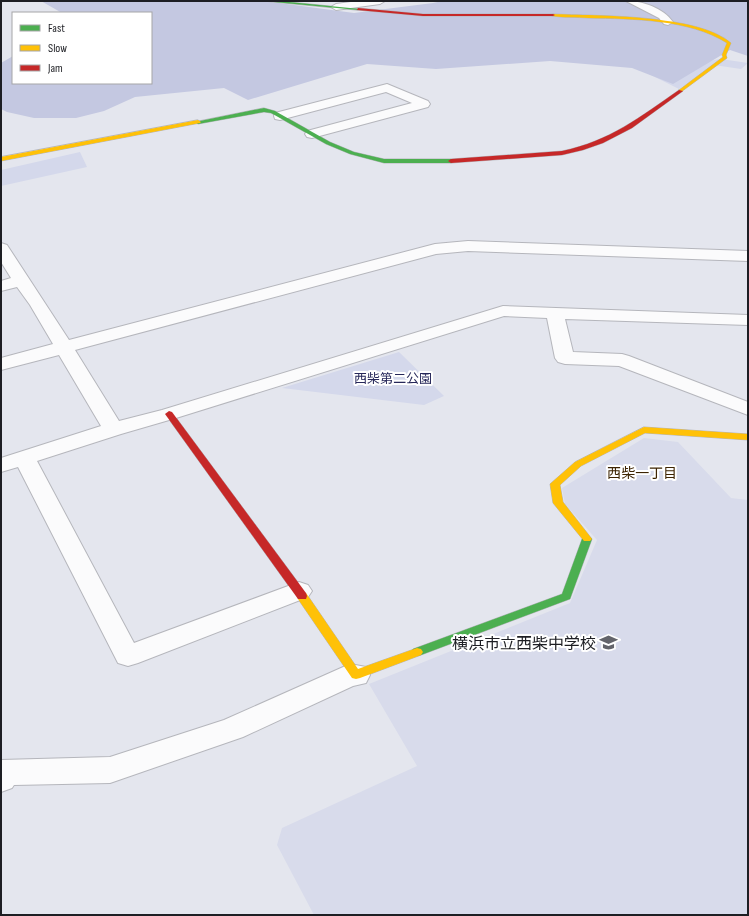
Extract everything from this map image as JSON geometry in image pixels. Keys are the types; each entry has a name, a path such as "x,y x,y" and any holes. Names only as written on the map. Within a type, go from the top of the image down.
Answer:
{"street":[{"path":"1,159 264,110 273,112 312,134 352,153 384,161 446,161 562,153 581,149 601,142 630,127 700,77 725,57 724,55 729,43 724,38 700,29 668,22 535,15 423,15 265,1"},
{"path":"336,7 380,1"},
{"path":"631,1 663,16 668,22"},
{"path":"280,116 384,86 424,104 312,134"},
{"path":"1,364 435,250 468,246 748,256"},
{"path":"1,248 21,281 38,304 112,429"},
{"path":"1,286 21,281"},
{"path":"299,591 128,656 13,461 112,429 169,414 503,311 748,320"},
{"path":"555,314 565,358 622,360 748,409"},
{"path":"169,414 299,591 356,675"},
{"path":"1,778 4,772 110,770 233,729 350,675 356,675 566,596 587,539 558,503 554,484 578,464 644,430 748,437"}],"shaded area":[{"path":"41,1 264,1 354,13 442,1 748,1 748,56 730,50 673,84 632,68 550,61 436,69 367,64 248,100 224,88 135,97 104,111 76,118 34,118 7,112 1,109 1,63 12,57 12,84 152,84 152,12 60,12"},
{"name":"横浜市立西柴中学校","path":"644,438 678,442 731,498 748,500 748,915 314,915 277,845 282,828 417,766 369,684 570,603 597,540 565,504 562,488"}],"green space":[{"path":"721,59 748,63 741,69 714,65 679,89 643,71"},
{"path":"80,152 87,167 1,186 1,170"},
{"name":"西柴第二公園","path":"399,352 444,396 424,405 282,388"}],"traffic: fast":[{"path":"265,1 358,9"},
{"path":"198,122 264,110 273,112 328,143 352,153 384,161 451,161"},
{"path":"417,652 566,596 587,539"}],"traffic: slow":[{"path":"553,15 619,18 672,23 716,34 729,43 724,55 725,57 681,91"},
{"path":"1,159 198,122"},
{"path":"587,539 558,503 555,484 578,464 644,430 748,437"},
{"path":"302,596 356,675 417,652"}],"traffic: jam":[{"path":"358,9 423,15 553,15"},
{"path":"451,161 562,153 581,149 601,142 630,127 681,91"},
{"path":"169,414 302,596"}],"place":[{"name":"横浜市立西柴中学校","path":"609,643"}],"district":[{"name":"西柴一丁目","path":"642,473"}]}
